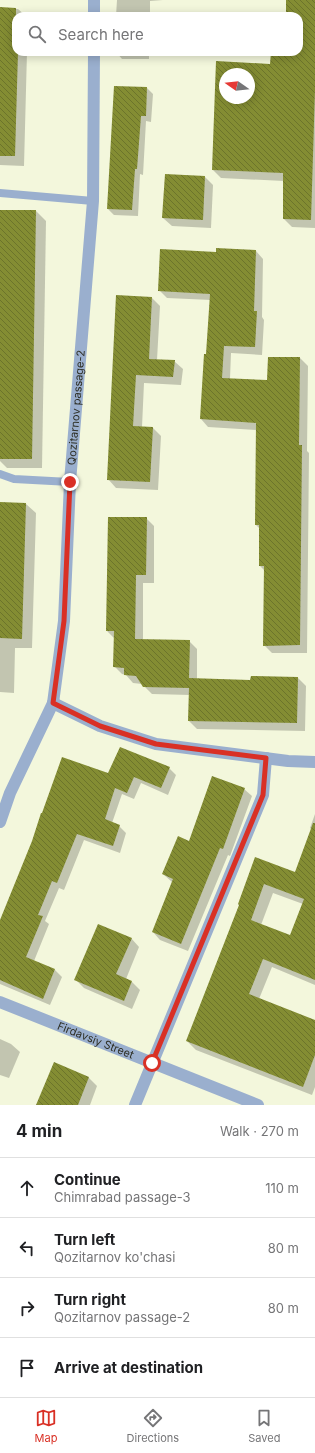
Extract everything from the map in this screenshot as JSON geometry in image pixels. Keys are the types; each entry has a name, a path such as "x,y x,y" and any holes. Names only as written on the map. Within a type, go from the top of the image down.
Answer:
{"street":[{"path":"94,0 94,12"},
{"name":"Qozitarnov passage-2","path":"0,822 10,793 53,703 64,621 70,482 93,201 94,56"},
{"path":"53,703 100,726 156,744 288,761 315,762 315,751"},
{"path":"135,1105 263,795 266,758"},
{"name":"Firdavsiy Street","path":"0,1002 258,1105"}],"lane":[{"path":"0,193 93,201"},
{"path":"0,474 14,479 70,482"}],"building":[{"path":"286,0 315,0 315,90 311,220 283,219 283,173 212,170 216,61 270,64 271,56 303,56 303,12 286,12"},
{"path":"0,7 16,8 16,12 12,12 12,56 18,56 15,156 0,156"},
{"path":"114,86 147,87 146,116 141,116 132,210 107,209"},
{"path":"165,174 205,176 203,220 162,218"},
{"path":"0,210 36,210 32,459 0,459"},
{"path":"216,248 256,250 254,311 257,311 255,347 224,346 222,378 267,380 268,357 300,357 299,445 302,445 300,645 263,646 264,566 259,566 259,525 255,525 256,423 200,419 210,294 158,291 160,249 216,252"},
{"path":"116,295 152,297 149,359 175,360 173,377 136,375 133,426 153,427 150,482 107,480"},
{"path":"0,502 26,503 22,639 0,638"},
{"path":"108,517 147,517 146,575 136,575 135,639 190,640 189,678 250,680 251,676 298,677 297,723 188,721 189,688 143,687 136,676 124,675 124,668 113,667 114,631 106,631"},
{"path":"120,747 170,767 161,788 134,777 127,793 115,788 105,819 120,825 113,846 77,834 57,883 52,881 38,915 43,916 26,957 55,969 43,999 0,980 0,920 32,841 62,757 108,773"},
{"path":"212,776 245,788 223,849 220,848 181,944 152,932 173,879 162,874 178,836 189,841"},
{"path":"313,823 315,823 315,980 263,959 249,994 315,1020 315,1055 303,1087 186,1041 239,905 238,904 255,857 295,872","holes":["264,884 304,899 290,935 251,920"]},
{"path":"98,924 132,938 116,974 132,981 124,1001 74,980"},
{"path":"54,1062 89,1077 78,1105 36,1105"}],"route":[{"path":"70,482 64,621 53,703 100,726 156,744 266,758 263,795 152,1063"}]}
